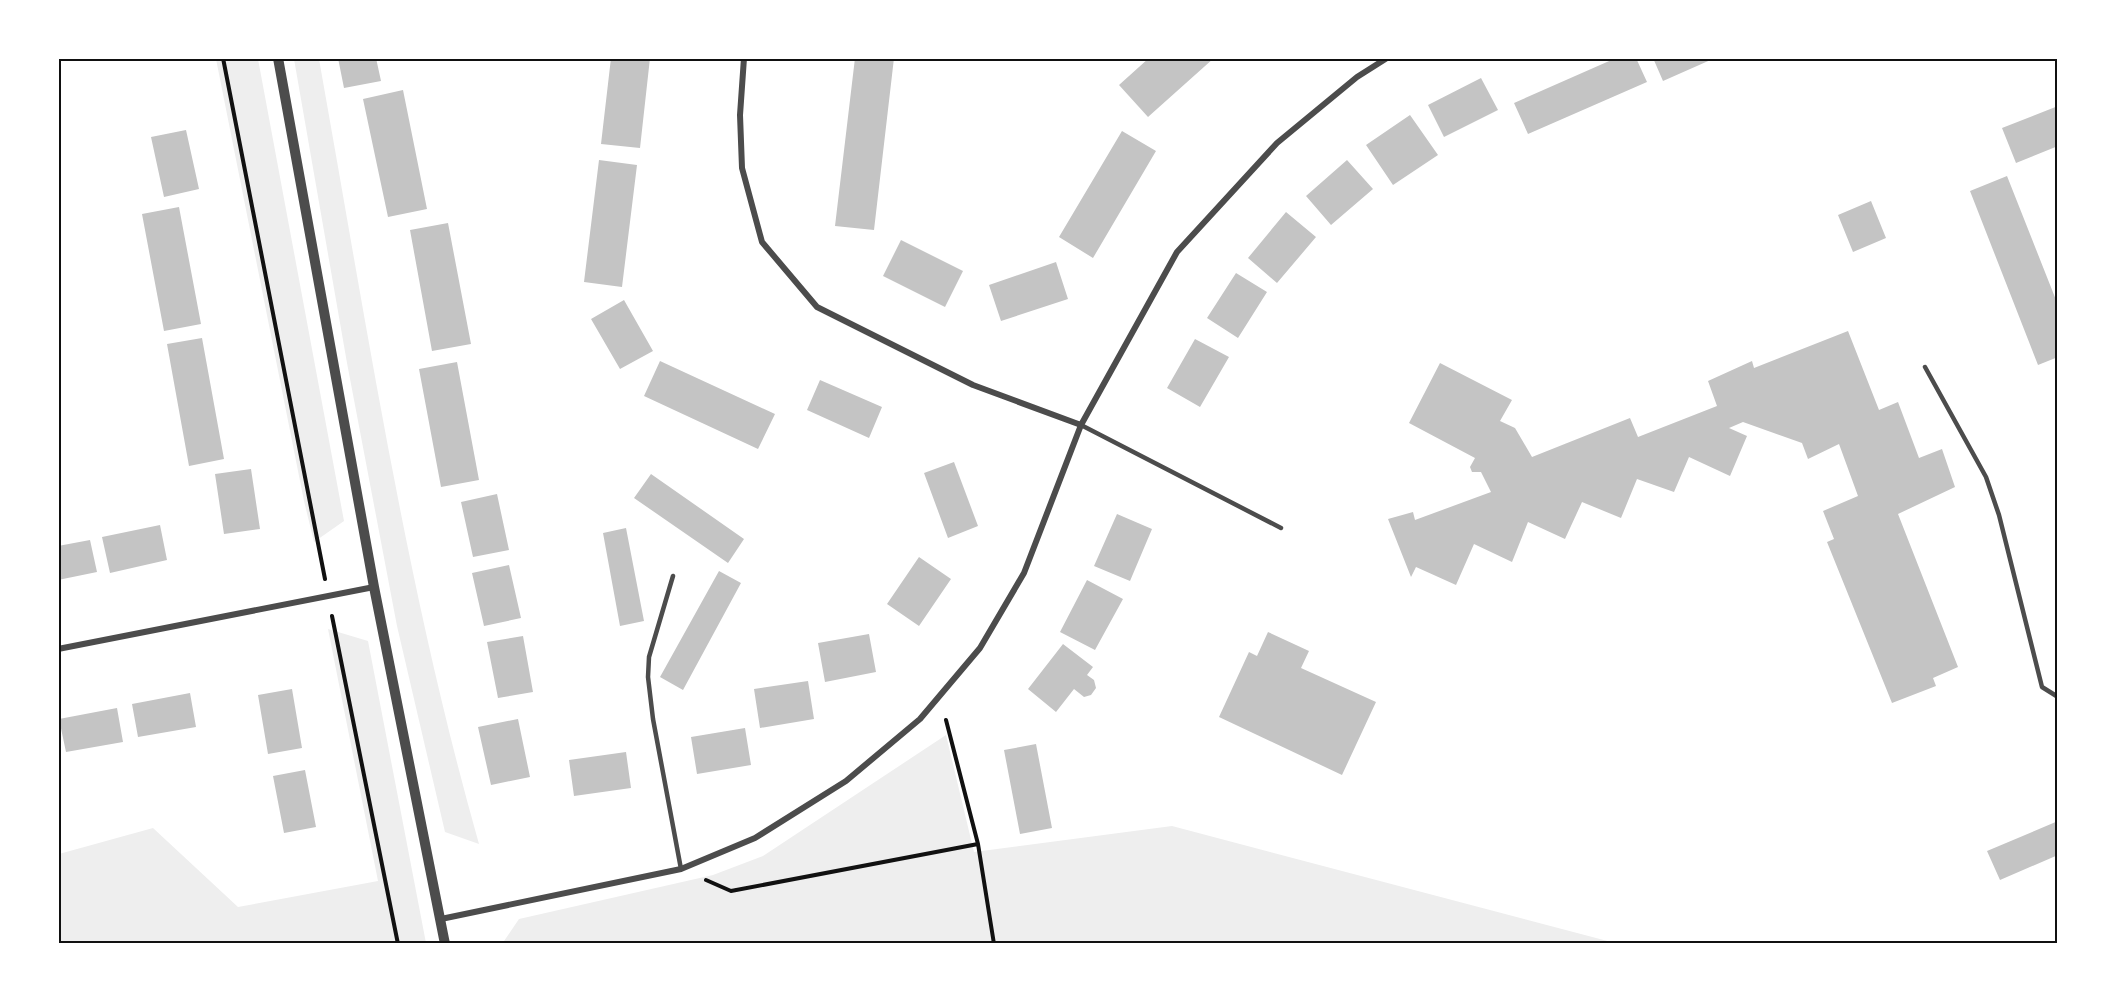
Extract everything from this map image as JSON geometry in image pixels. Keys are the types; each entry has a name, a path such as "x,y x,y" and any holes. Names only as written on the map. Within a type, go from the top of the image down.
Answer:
{"street":[{"path":"278,58 374,587 445,944"},
{"path":"744,58 740,115 742,168 762,242 817,307 973,385 1081,425"},
{"path":"441,919 681,869 755,838 846,781 920,719 980,648 1024,573 1081,425 1176,252 1277,142 1357,78 1387,58"},
{"path":"58,649 374,587"}],"lane":[{"path":"1925,367 1986,477 1999,515 2042,687 2058,697"},
{"path":"1081,425 1281,528"},
{"path":"672,576 649,657 648,677 653,719 681,869"}],"path":[{"path":"223,58 398,944"},
{"path":"939,696 978,844 994,944"},
{"path":"681,869 731,891 978,844"}],"shaded area":[{"path":"216,59 258,59 344,521 314,542 304,501"},
{"path":"294,59 319,59 371,355 409,552 453,747 479,844 445,832 397,626 347,363"},
{"path":"328,629 368,641 426,943 59,944 59,854 153,828 238,907 378,881"},
{"path":"946,735 974,852 1172,826 1615,943 502,944 519,919 713,875 763,856"}],"building":[{"path":"338,58 376,58 381,81 344,88"},
{"path":"611,58 650,58 640,148 601,144"},
{"path":"855,58 894,58 874,230 835,226"},
{"path":"1149,58 1214,58 1148,117 1119,85"},
{"path":"1616,58 1636,58 1647,82 1528,134 1514,103"},
{"path":"1653,58 1715,58 1663,81"},
{"path":"1481,78 1498,110 1444,137 1428,105"},
{"path":"403,90 427,209 388,217 363,99"},
{"path":"2058,106 2058,146 2016,163 2002,128"},
{"path":"1410,115 1438,155 1393,185 1366,145"},
{"path":"186,130 199,189 164,197 151,137"},
{"path":"1122,131 1156,151 1093,258 1059,237"},
{"path":"599,160 637,165 622,287 584,282"},
{"path":"1347,160 1373,189 1331,225 1306,196"},
{"path":"2007,176 2058,305 2058,357 2038,365 1970,191"},
{"path":"1871,201 1886,238 1853,252 1838,215"},
{"path":"179,207 201,324 164,331 142,214"},
{"path":"1286,212 1316,237 1277,283 1248,258"},
{"path":"448,223 471,344 432,351 410,230"},
{"path":"901,240 963,271 945,307 883,276"},
{"path":"1056,262 1068,299 1001,321 989,285"},
{"path":"1236,273 1267,292 1238,338 1207,318"},
{"path":"624,300 653,351 620,369 591,319"},
{"path":"1848,331 1879,410 1898,402 1919,458 1942,449 1955,487 1898,514 1958,667 1933,678 1936,686 1892,703 1827,542 1834,539 1823,511 1858,496 1839,444 1808,459 1802,443 1743,422 1729,428 1747,436 1730,476 1689,457 1674,492 1637,479 1621,518 1582,502 1565,539 1528,522 1512,562 1474,544 1456,585 1416,567 1411,577 1388,519 1413,512 1415,520 1491,492 1481,472 1472,472 1470,467 1475,458 1409,423 1440,363 1512,400 1500,421 1515,428 1532,457 1630,418 1638,437 1717,406 1708,381 1752,361 1754,368"},
{"path":"202,338 224,459 189,466 167,344"},
{"path":"1195,339 1229,357 1200,407 1167,388"},
{"path":"660,361 775,414 758,449 644,396"},
{"path":"457,362 479,480 441,487 419,369"},
{"path":"820,380 882,407 869,438 807,410"},
{"path":"954,462 978,526 948,538 924,473"},
{"path":"251,469 260,529 224,534 215,474"},
{"path":"651,474 744,539 728,563 634,498"},
{"path":"497,494 509,550 473,557 461,502"},
{"path":"1117,514 1152,529 1130,581 1094,566"},
{"path":"160,525 167,560 110,573 102,537"},
{"path":"626,528 644,621 620,626 603,533"},
{"path":"90,540 97,572 58,580 58,546"},
{"path":"919,557 951,579 919,626 887,604"},
{"path":"509,565 521,618 484,626 472,573"},
{"path":"719,571 741,583 683,690 660,677"},
{"path":"1087,580 1123,599 1095,650 1060,632"},
{"path":"1268,632 1309,651 1301,668 1376,702 1342,775 1219,717 1249,652 1257,656"},
{"path":"869,634 876,672 825,682 818,643"},
{"path":"523,636 533,692 498,698 487,642"},
{"path":"1063,644 1093,667 1087,675 1094,680 1096,688 1091,695 1084,697 1074,689 1056,712 1028,689"},
{"path":"808,681 814,719 760,728 754,689"},
{"path":"292,689 302,748 268,754 258,695"},
{"path":"190,693 196,727 138,737 132,704"},
{"path":"117,708 123,742 66,752 59,719"},
{"path":"518,719 530,777 491,785 478,727"},
{"path":"745,728 751,765 697,774 691,737"},
{"path":"1036,744 1052,828 1020,834 1004,750"},
{"path":"626,752 631,788 574,796 569,760"},
{"path":"305,770 316,827 284,833 273,776"},
{"path":"2058,821 2058,855 2000,880 1987,851"}]}
